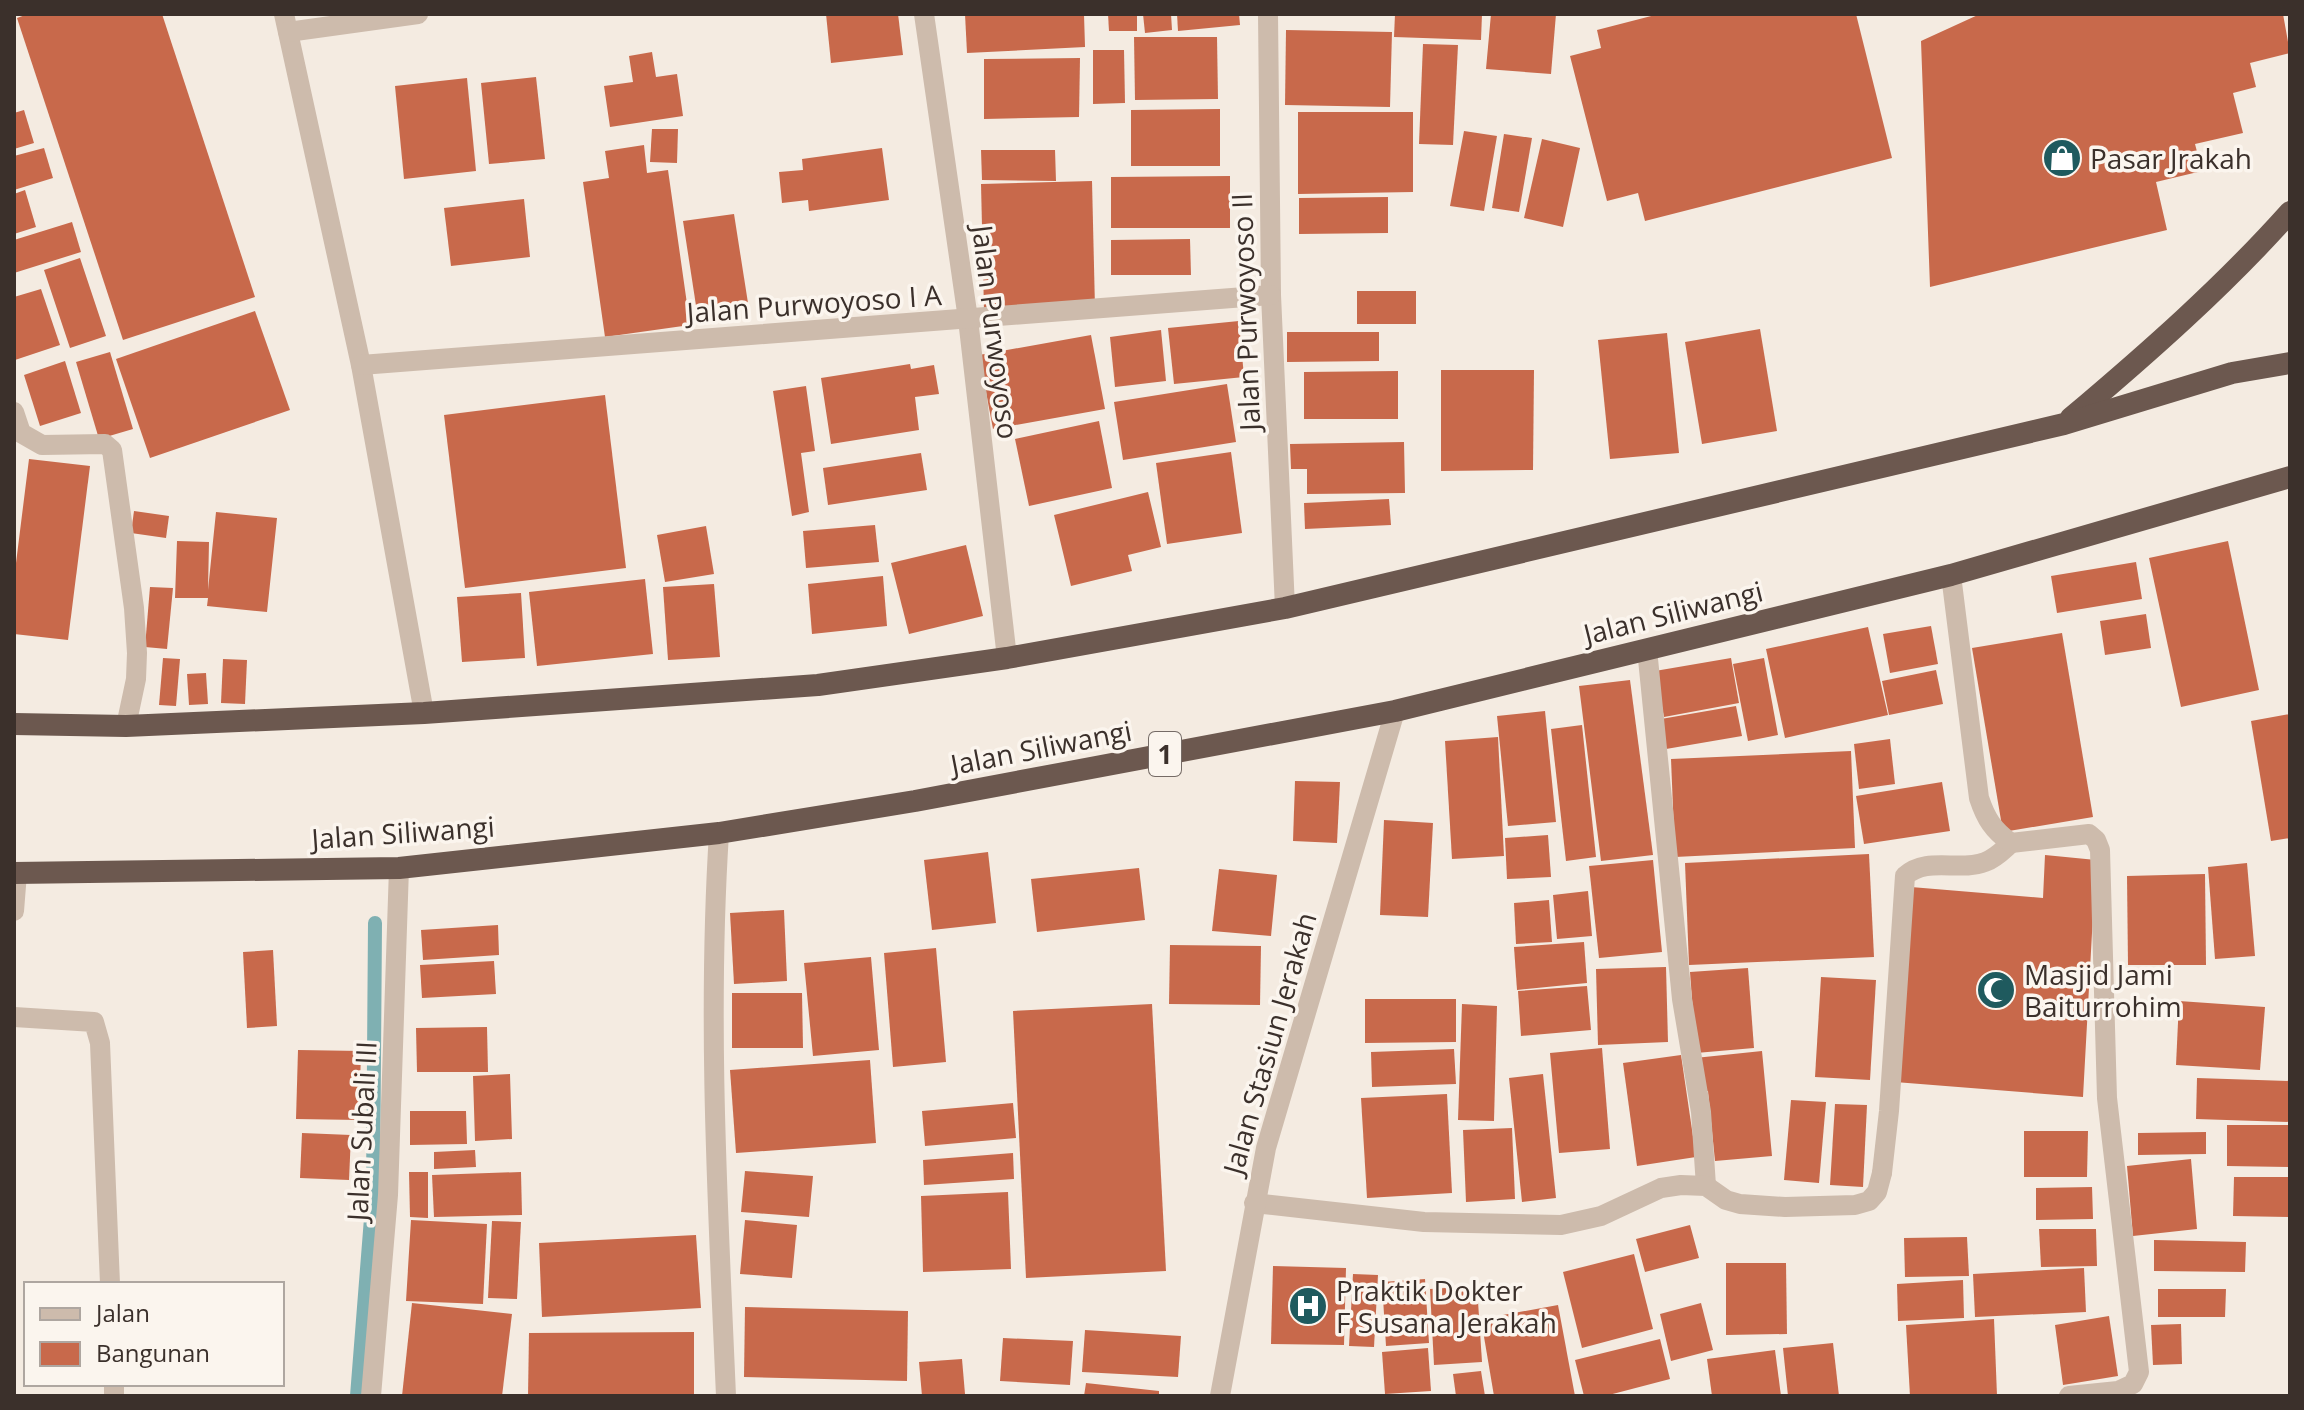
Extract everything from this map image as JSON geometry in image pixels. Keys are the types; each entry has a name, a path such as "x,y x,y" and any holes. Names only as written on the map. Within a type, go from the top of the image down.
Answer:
{"highway":[{"path":"2064,424 2153,349 2254,252 2290,212"},
{"path":"14,724 126,726 424,713 818,685 1007,658 1285,608 2064,424 2232,373 2290,363"},
{"name":"Jalan Siliwangi","path":"15,873 399,868 719,833 915,801 1395,711 1951,575 2290,477"}],"street":[{"path":"418,14 286,23 361,365 424,713"},
{"name":"Jalan Purwoyoso","path":"924,14 968,319 1007,658"},
{"name":"Jalan Purwoyoso II","path":"1268,14 1271,295 1285,608"},
{"name":"Jalan Purwoyoso I A","path":"361,365 1271,295"},
{"path":"14,412 21,433 42,445 105,444 112,450 134,608 137,653 136,679 126,726"},
{"path":"1951,575 1979,798 1986,819 1996,832 2011,843"},
{"path":"1647,649 1682,999 1701,1112 1706,1186"},
{"name":"Jalan Stasiun Jerakah","path":"1220,1396 1254,1203 1270,1133 1395,711"},
{"path":"719,833 715,895 716,1132 726,1396"},
{"path":"1254,1203 1424,1222 1561,1225 1601,1216 1661,1188 1681,1185 1706,1186 1726,1200 1740,1204 1785,1207 1855,1205 1869,1201 1877,1192 1882,1173 1889,1111 1905,876 1920,866 1984,863 2011,843 2089,834 2100,850 2107,1098 2139,1372 2133,1384 2118,1391 2069,1396"},
{"name":"Jalan Subali III","path":"371,1396 388,1195 399,868"},
{"path":"14,911 15,873"},
{"path":"14,1017 94,1022 100,1043 110,1282"}],"building":[{"path":"28,14 162,14 255,297 123,340 17,18"},
{"path":"826,14 898,14 903,55 831,63"},
{"path":"965,14 1084,14 1085,47 967,53"},
{"path":"1108,14 1137,14 1137,31 1109,31"},
{"path":"1143,14 1171,14 1172,30 1145,33"},
{"path":"1177,14 1239,14 1240,25 1178,31"},
{"path":"1395,14 1482,14 1481,40 1394,37"},
{"path":"1491,14 1556,14 1551,74 1486,69"},
{"path":"1659,14 1856,14 1892,158 1645,221 1638,193 1607,201 1570,56 1601,48 1597,30"},
{"name":"Pasar Jrakah","path":"1980,14 2283,14 2290,53 2250,63 2256,87 2233,93 2243,133 2195,144 2202,171 2156,182 2167,230 1930,287 1921,41"},
{"path":"1286,30 1392,32 1390,107 1285,105"},
{"path":"1134,37 1217,37 1218,99 1135,100"},
{"path":"1423,44 1458,45 1453,145 1419,144"},
{"path":"1093,50 1124,50 1125,103 1093,104"},
{"path":"652,52 656,77 677,74 683,116 610,127 604,86 633,82 629,56"},
{"path":"1080,58 1079,117 984,119 984,59"},
{"path":"536,77 545,159 489,164 481,83"},
{"path":"467,78 476,171 404,179 395,86"},
{"path":"1220,109 1220,166 1131,166 1131,110"},
{"path":"24,110 34,143 14,149 14,113"},
{"path":"1298,112 1413,112 1413,192 1298,194"},
{"path":"652,129 678,129 677,163 650,162"},
{"path":"1464,131 1497,136 1484,211 1450,206"},
{"path":"1504,134 1532,138 1519,212 1492,208"},
{"path":"1542,139 1580,148 1563,227 1524,218"},
{"path":"644,145 647,173 668,170 690,325 605,337 583,182 609,178 605,151"},
{"path":"44,148 53,178 14,190 14,156"},
{"path":"882,148 889,200 809,211 808,200 782,203 779,172 803,170 802,159"},
{"path":"981,150 1055,150 1056,181 982,180"},
{"path":"1230,176 1230,228 1111,228 1111,177"},
{"path":"1092,181 1095,308 984,310 981,184"},
{"path":"25,190 36,227 14,234 14,194"},
{"path":"1388,197 1388,233 1299,234 1299,198"},
{"path":"524,199 530,257 451,266 444,208"},
{"path":"734,214 748,303 697,312 683,221"},
{"path":"72,222 81,252 14,273 14,240"},
{"path":"1190,239 1191,275 1111,275 1111,240"},
{"path":"80,258 106,336 70,348 44,270"},
{"path":"41,289 60,345 15,360 14,297"},
{"path":"1357,291 1416,291 1416,324 1357,324"},
{"path":"255,311 290,410 150,458 116,359"},
{"path":"1239,321 1244,377 1174,384 1168,328"},
{"path":"1760,329 1777,431 1702,444 1685,342"},
{"path":"1161,330 1166,381 1115,387 1110,337"},
{"path":"1287,332 1379,332 1379,361 1287,362"},
{"path":"1667,333 1679,453 1610,459 1598,340"},
{"path":"1091,335 1105,409 993,429 979,355"},
{"path":"110,352 133,429 99,439 76,362"},
{"path":"65,361 81,413 40,426 24,375"},
{"path":"910,364 911,369 934,365 939,394 915,397 919,430 831,444 821,378"},
{"path":"1441,370 1534,370 1533,470 1441,471"},
{"path":"1398,371 1398,419 1304,419 1304,372"},
{"path":"1227,384 1236,442 1123,460 1114,402"},
{"path":"806,386 815,451 801,453 809,512 792,516 773,391"},
{"path":"605,395 626,568 465,588 444,415"},
{"path":"1099,421 1112,488 1029,506 1015,439"},
{"path":"1404,442 1405,493 1307,494 1307,469 1291,469 1290,444"},
{"path":"1231,452 1242,533 1167,544 1156,463"},
{"path":"921,453 927,490 828,505 823,468"},
{"path":"29,459 90,466 68,640 14,634 14,579"},
{"path":"1148,492 1161,547 1128,555 1132,571 1071,586 1054,515"},
{"path":"1389,499 1391,525 1305,529 1304,503"},
{"path":"134,511 169,516 166,538 131,533"},
{"path":"216,512 277,518 267,612 207,606 208,598 175,598 177,541 209,542 208,590"},
{"path":"875,525 879,562 806,568 803,531"},
{"path":"706,526 714,574 665,582 657,535"},
{"path":"2228,541 2259,690 2181,707 2149,558"},
{"path":"966,545 983,616 909,634 891,563"},
{"path":"2136,562 2142,599 2057,613 2051,576"},
{"path":"883,576 887,626 812,634 808,584"},
{"path":"645,579 653,654 537,666 529,592"},
{"path":"714,584 720,657 668,660 663,587"},
{"path":"150,587 173,588 167,649 145,647"},
{"path":"521,593 525,658 462,662 457,597"},
{"path":"2146,614 2151,648 2105,655 2100,621"},
{"path":"1931,626 1938,664 1890,673 1883,634"},
{"path":"1868,627 1888,715 1785,738 1766,649"},
{"path":"2062,633 2093,817 2003,832 1972,648"},
{"path":"163,658 180,659 176,706 159,705"},
{"path":"1731,658 1739,703 1664,717 1655,671"},
{"path":"1764,658 1778,735 1748,741 1733,664"},
{"path":"223,659 247,660 245,704 221,703"},
{"path":"1936,670 1943,704 1889,715 1882,681"},
{"path":"206,673 208,704 189,705 187,674"},
{"path":"1630,680 1653,855 1601,861 1579,686"},
{"path":"1736,706 1742,736 1666,749 1661,719"},
{"path":"1545,711 1556,822 1508,826 1497,716"},
{"path":"2290,714 2290,838 2271,841 2251,721"},
{"path":"1582,725 1596,857 1566,861 1551,729"},
{"path":"1498,737 1504,856 1452,859 1445,741"},
{"path":"1890,739 1895,784 1859,789 1854,744"},
{"path":"1851,751 1855,848 1675,857 1671,759"},
{"path":"1295,781 1340,782 1337,843 1293,841"},
{"path":"1942,782 1950,831 1864,844 1856,796"},
{"path":"1384,820 1433,823 1428,917 1380,915"},
{"path":"1548,835 1551,877 1507,879 1505,838"},
{"path":"988,852 996,923 932,930 924,860"},
{"path":"1869,854 1874,957 1689,965 1685,863"},
{"name":"Masjid Jami Baiturrohim","path":"2045,855 2096,860 2083,1097 1895,1082 1911,887 2043,898"},
{"path":"1653,860 1662,952 1599,958 1589,866"},
{"path":"2247,863 2255,956 2215,959 2208,867"},
{"path":"1139,868 1145,920 1037,932 1031,879"},
{"path":"1219,869 1277,875 1271,936 1212,931"},
{"path":"2205,874 2206,965 2128,965 2127,876"},
{"path":"1588,891 1592,936 1557,939 1553,895"},
{"path":"1549,900 1552,942 1516,944 1514,903"},
{"path":"784,910 787,981 734,984 730,913"},
{"path":"498,925 499,955 423,960 421,930"},
{"path":"1584,942 1587,983 1517,990 1514,947"},
{"path":"1170,945 1261,946 1260,1005 1169,1004"},
{"path":"936,948 946,1062 893,1067 884,953"},
{"path":"273,950 277,1026 247,1028 243,952"},
{"path":"871,957 879,1050 813,1056 804,963"},
{"path":"494,961 496,994 422,998 420,965"},
{"path":"1666,967 1668,1042 1598,1045 1596,969"},
{"path":"1748,968 1754,1048 1696,1053 1690,972"},
{"path":"1821,977 1876,980 1870,1080 1815,1077"},
{"path":"1587,986 1591,1030 1521,1036 1518,991"},
{"path":"732,993 802,993 803,1048 732,1048"},
{"path":"1365,999 1456,999 1456,1042 1365,1043"},
{"path":"2179,1001 2265,1007 2260,1070 2176,1065"},
{"path":"1152,1004 1166,1271 1026,1278 1013,1011"},
{"path":"1462,1004 1497,1006 1494,1121 1458,1120"},
{"path":"487,1027 488,1072 417,1072 416,1028"},
{"path":"1602,1048 1610,1149 1559,1153 1550,1053"},
{"path":"1454,1049 1456,1084 1372,1087 1371,1052"},
{"path":"298,1050 361,1051 359,1120 296,1119"},
{"path":"1762,1051 1772,1156 1715,1161 1708,1091 1699,1092 1695,1058"},
{"path":"1681,1055 1696,1157 1637,1166 1623,1063"},
{"path":"870,1060 876,1143 736,1153 730,1070"},
{"path":"510,1074 512,1139 475,1141 473,1076"},
{"path":"1543,1074 1556,1198 1522,1202 1509,1078"},
{"path":"2197,1078 2290,1081 2290,1122 2196,1119"},
{"path":"1447,1094 1452,1193 1367,1198 1361,1098"},
{"path":"1791,1100 1826,1102 1819,1183 1784,1180"},
{"path":"1013,1103 1016,1138 925,1146 922,1111"},
{"path":"1835,1104 1867,1105 1863,1187 1830,1185"},
{"path":"410,1111 466,1111 467,1144 410,1145"},
{"path":"2227,1125 2290,1125 2290,1167 2227,1166"},
{"path":"1512,1128 1515,1199 1466,1202 1463,1130"},
{"path":"2024,1131 2088,1131 2087,1177 2024,1177"},
{"path":"2206,1132 2206,1154 2138,1155 2138,1133"},
{"path":"302,1133 351,1135 349,1180 300,1178"},
{"path":"475,1150 476,1167 434,1169 434,1152"},
{"path":"1013,1153 1014,1179 924,1185 923,1160"},
{"path":"2191,1159 2197,1229 2133,1236 2127,1166"},
{"path":"745,1171 813,1176 809,1217 741,1212"},
{"path":"409,1172 428,1172 428,1218 410,1217"},
{"path":"521,1172 522,1215 434,1217 432,1175"},
{"path":"2234,1177 2290,1177 2290,1217 2233,1216"},
{"path":"2092,1187 2093,1219 2036,1220 2036,1188"},
{"path":"1008,1192 1011,1269 923,1272 921,1196"},
{"path":"411,1220 487,1224 483,1304 406,1301"},
{"path":"745,1220 797,1225 792,1278 740,1274"},
{"path":"492,1221 521,1222 517,1299 488,1298"},
{"path":"1690,1225 1699,1258 1645,1272 1636,1239"},
{"path":"2039,1229 2096,1229 2097,1266 2041,1267"},
{"path":"696,1235 701,1308 542,1317 539,1243"},
{"path":"1967,1237 1969,1276 1905,1277 1904,1238"},
{"path":"2154,1240 2246,1242 2245,1272 2154,1271"},
{"path":"1634,1254 1653,1329 1582,1348 1563,1272"},
{"path":"1726,1263 1786,1263 1787,1334 1726,1335"},
{"name":"Praktik Dokter F Susana Jerakah","path":"1273,1266 1346,1268 1344,1345 1271,1344"},
{"path":"2084,1268 2086,1312 1975,1317 1973,1274"},
{"path":"1353,1274 1378,1275 1374,1347 1349,1346"},
{"path":"1425,1279 1429,1343 1386,1346 1382,1282"},
{"path":"1963,1280 1964,1318 1898,1321 1897,1284"},
{"path":"1477,1286 1482,1362 1434,1365 1430,1289"},
{"path":"2158,1289 2226,1289 2225,1317 2158,1317"},
{"path":"412,1303 512,1314 502,1396 402,1396"},
{"path":"1701,1303 1713,1350 1671,1361 1660,1314"},
{"path":"1558,1305 1575,1396 1494,1396 1481,1319"},
{"path":"745,1307 908,1311 907,1381 744,1377"},
{"path":"2109,1316 2118,1376 2063,1385 2055,1325"},
{"path":"1994,1319 1997,1396 1910,1396 1906,1325"},
{"path":"2181,1324 2182,1364 2153,1365 2151,1325"},
{"path":"1085,1330 1181,1336 1178,1377 1082,1372"},
{"path":"694,1332 694,1396 528,1396 529,1333"},
{"path":"1003,1338 1073,1341 1070,1385 1000,1381"},
{"path":"1660,1339 1670,1379 1605,1396 1584,1396 1575,1360"},
{"path":"1833,1343 1839,1396 1788,1396 1783,1348"},
{"path":"1428,1348 1431,1391 1385,1394 1382,1352"},
{"path":"1775,1350 1781,1396 1712,1396 1707,1359"},
{"path":"962,1359 965,1394 922,1396 919,1362"},
{"path":"1481,1371 1485,1396 1456,1396 1453,1374"},
{"path":"1086,1383 1159,1391 1159,1396 1084,1396"}],"waterway":[{"path":"357,1396 373,1193 375,923"}],"place":[{"name":"Pasar Jrakah","path":"2062,158"},
{"name":"Masjid Jami Baiturrohim","path":"1996,990"},
{"name":"Praktik Dokter F Susana Jerakah","path":"1308,1306"}]}
